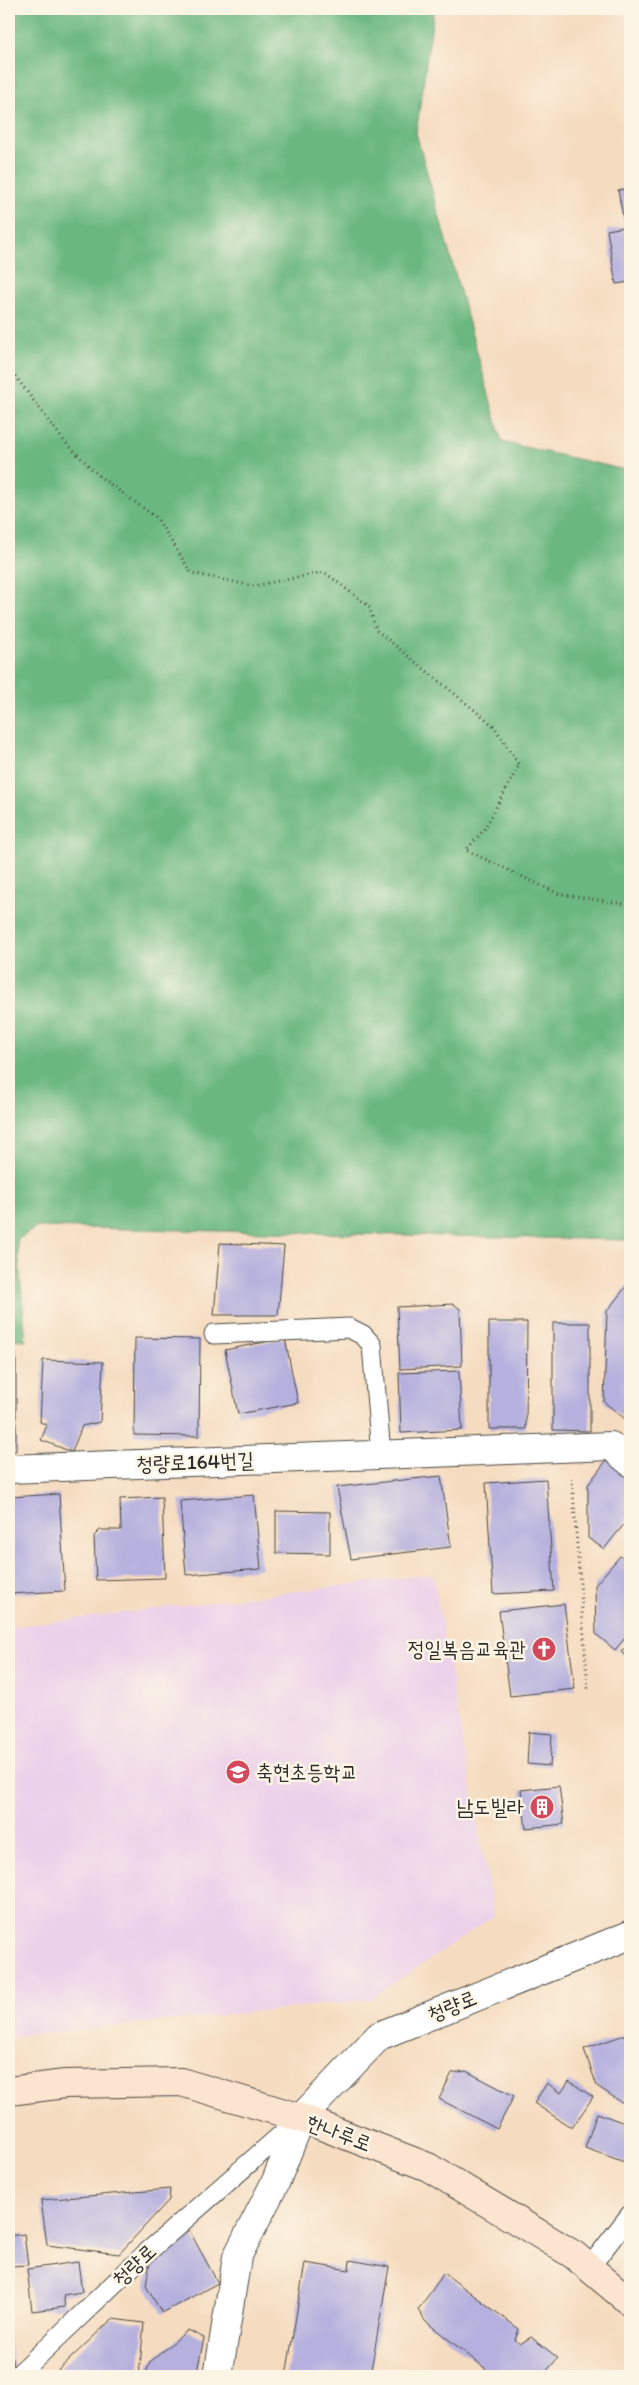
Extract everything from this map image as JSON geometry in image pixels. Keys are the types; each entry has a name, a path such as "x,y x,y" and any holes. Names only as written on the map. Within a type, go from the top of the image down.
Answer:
{"main road":[{"name":"한나루로","path":"9,2091 65,2084 181,2082 300,2118 428,2167 574,2255 630,2302"}],"street":[{"name":"청량로164번길","path":"9,1469 611,1446 630,1462"},
{"name":"청량로","path":"218,2376 237,2257 276,2181 300,2118 379,2036 630,1935"}],"lane":[{"path":"214,1334 349,1328 363,1335 372,1345 381,1455"},
{"name":"청량로","path":"17,2376 143,2256 300,2118"},
{"path":"589,2268 630,2214"}],"path":[{"path":"9,368 64,441 100,476 156,518 191,573 254,586 324,572 369,606 376,630 493,725 518,766 484,830 466,850 559,894 625,904 630,908"},
{"path":"570,1447 588,1689"}],"shaded area":[{"name":"축현초등학교","path":"433,1574 494,1916 369,2000 9,2037 9,1627"}],"green space":[{"path":"9,9 434,9 416,133 502,442 630,471 630,1240 37,1227 17,1240 26,1340 9,1339"}],"building":[{"path":"630,188 630,282 616,284 607,230 625,227 618,190"},
{"path":"220,1243 284,1246 278,1315 214,1315"},
{"path":"628,1284 630,1285 630,1423 604,1402 607,1311"},
{"path":"454,1304 460,1309 462,1366 400,1369 397,1307"},
{"path":"489,1322 527,1322 526,1429 489,1429"},
{"path":"553,1323 590,1323 590,1431 553,1430"},
{"path":"135,1338 200,1339 199,1436 134,1435"},
{"path":"285,1338 298,1403 238,1414 225,1350"},
{"path":"9,1354 16,1354 16,1451 9,1451"},
{"path":"43,1360 103,1362 100,1422 82,1426 72,1452 41,1440 47,1425 40,1422"},
{"path":"459,1371 462,1430 401,1433 399,1373"},
{"path":"609,1457 630,1474 630,1517 604,1549 588,1538 588,1485"},
{"path":"441,1476 451,1547 351,1559 337,1487"},
{"path":"546,1479 554,1591 493,1594 486,1483"},
{"path":"59,1494 65,1591 9,1594 9,1497"},
{"path":"254,1495 261,1569 186,1575 180,1501"},
{"path":"162,1497 165,1578 96,1580 94,1536 100,1530 121,1530 120,1499"},
{"path":"276,1511 330,1512 330,1554 276,1553"},
{"path":"620,1556 630,1564 630,1632 615,1650 596,1634 595,1585"},
{"path":"564,1604 575,1689 510,1696 499,1611"},
{"path":"630,1642 630,1660 621,1652"},
{"path":"529,1732 552,1734 550,1766 527,1764"},
{"name":"남도빌라","path":"559,1786 564,1824 526,1828 521,1790"},
{"path":"630,2033 630,2099 621,2102 597,2086 584,2049"},
{"path":"466,2071 514,2096 497,2129 439,2099 452,2073"},
{"path":"569,2081 593,2097 572,2128 534,2103 547,2083 561,2093"},
{"path":"597,2113 630,2125 630,2164 585,2148"},
{"path":"170,2189 169,2200 119,2254 47,2245 41,2200"},
{"path":"189,2230 218,2283 162,2313 146,2286 151,2255"},
{"path":"24,2234 28,2265 12,2266 12,2276 9,2277 9,2236"},
{"path":"350,2260 389,2267 370,2376 286,2376 305,2263 349,2270"},
{"path":"78,2262 82,2292 63,2295 65,2307 32,2311 27,2269"},
{"path":"444,2273 519,2329 515,2340 520,2344 531,2337 558,2358 542,2376 495,2376 425,2321 418,2310"},
{"path":"112,2319 144,2323 139,2376 52,2376"},
{"path":"188,2330 204,2338 196,2376 145,2376 150,2362"},
{"path":"9,2337 13,2367 9,2368"}],"place":[{"name":"정일복음교육관","path":"544,1649"},
{"name":"축현초등학교","path":"238,1772"},
{"name":"남도빌라","path":"542,1807"}]}
